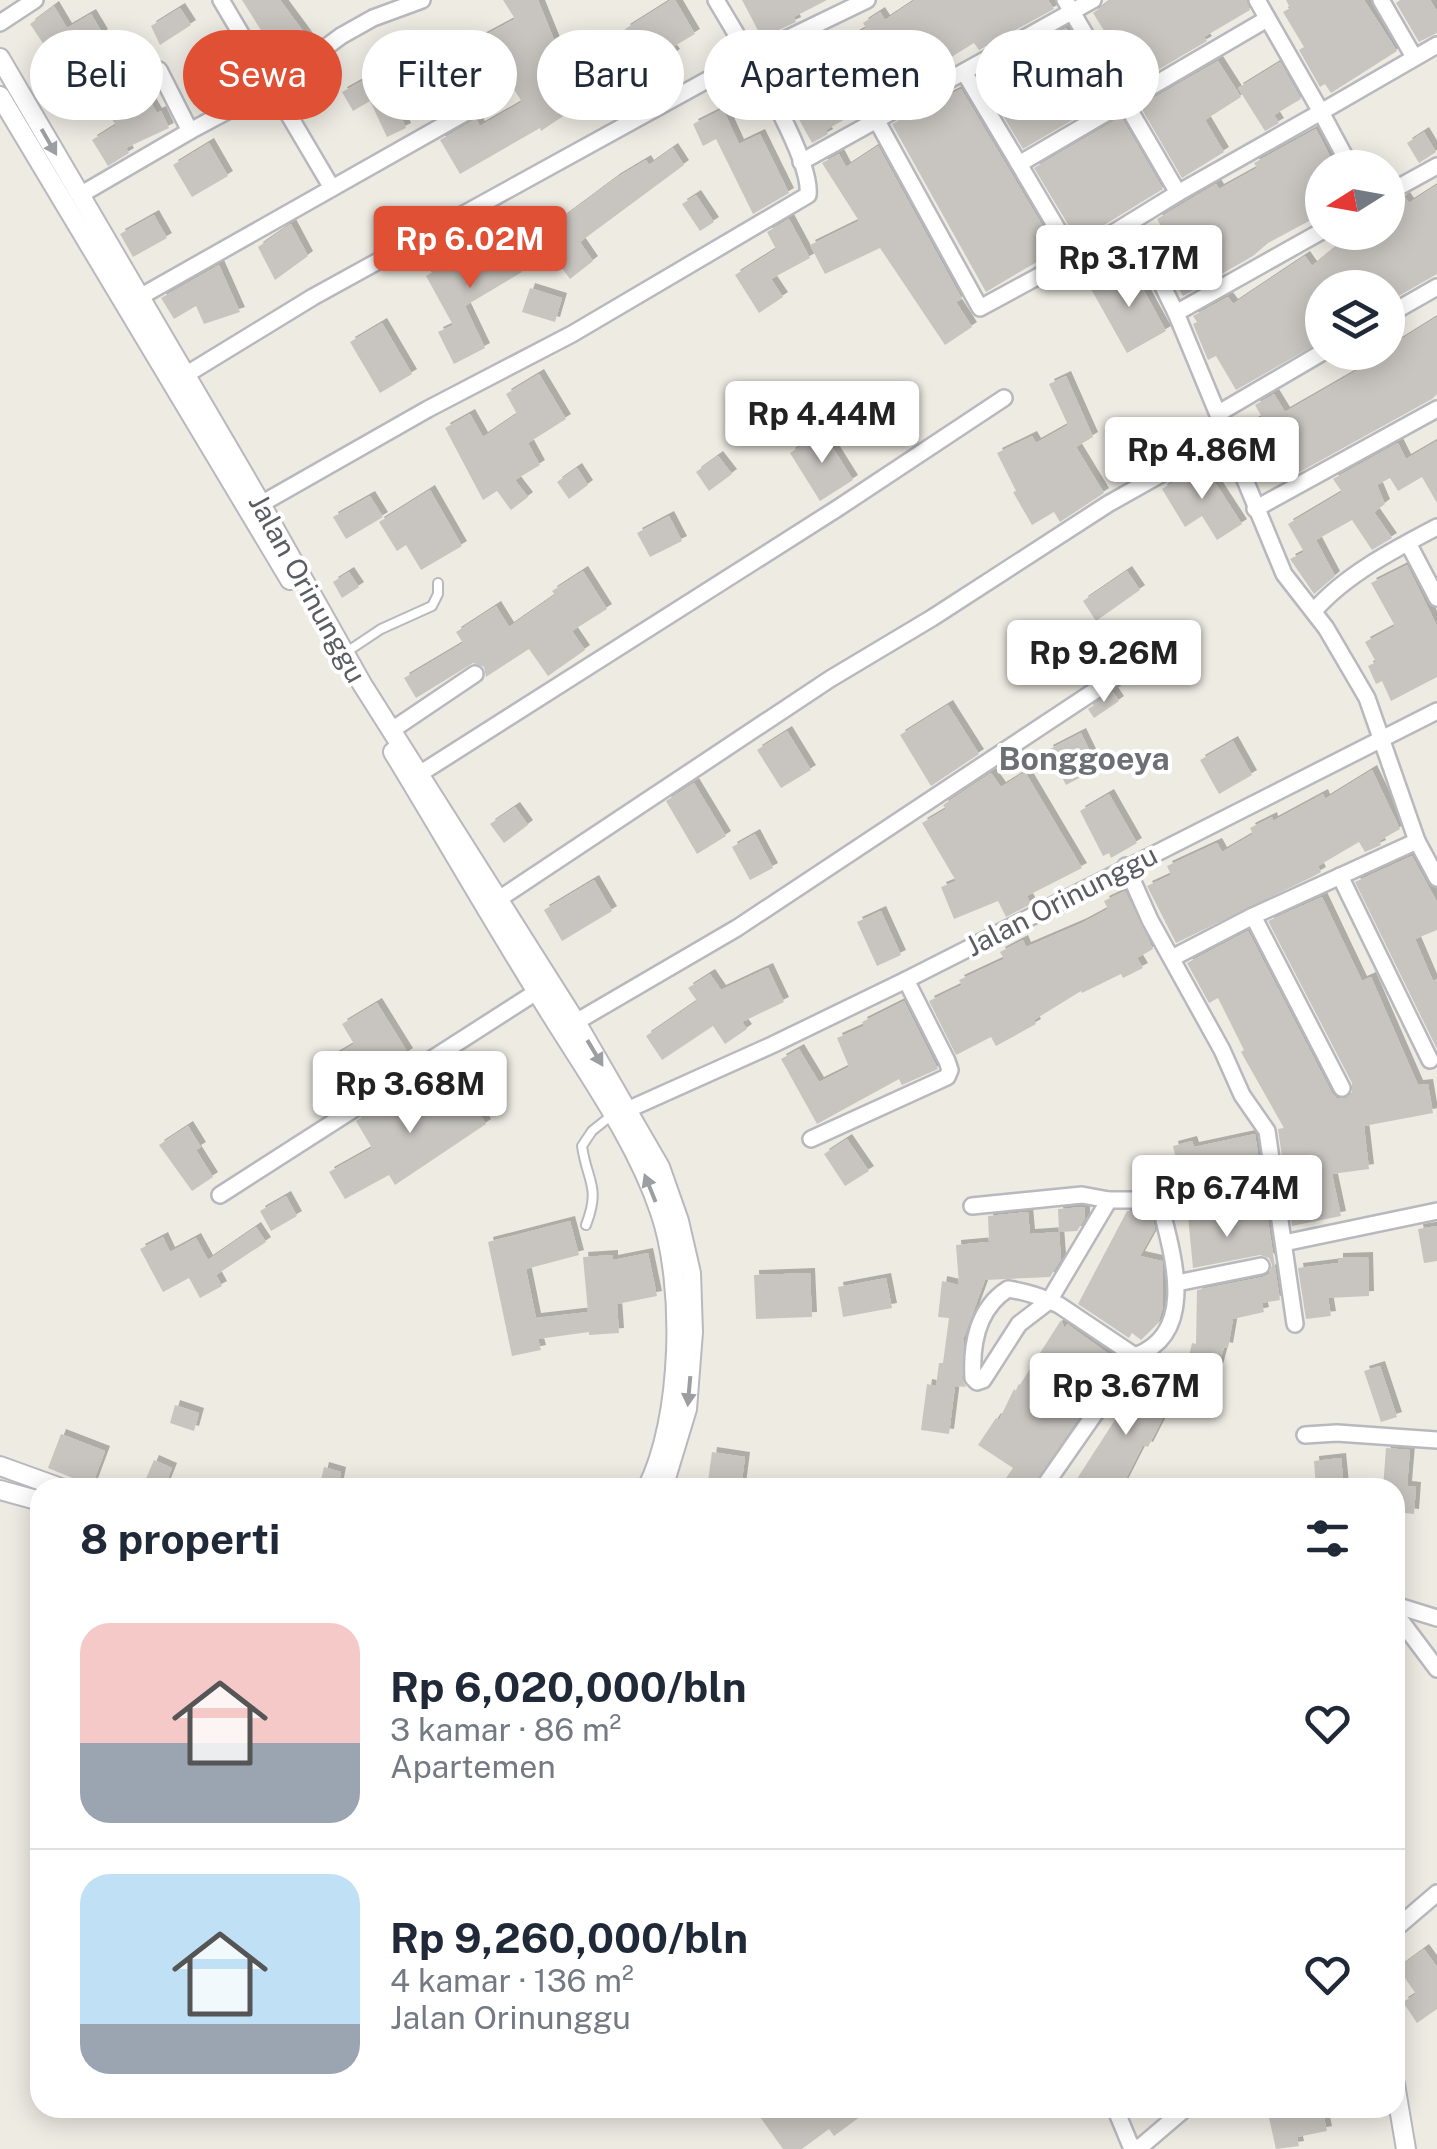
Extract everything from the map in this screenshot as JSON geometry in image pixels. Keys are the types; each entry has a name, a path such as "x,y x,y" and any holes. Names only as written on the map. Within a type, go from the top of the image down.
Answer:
{"street":[{"path":"0,23 35,0"},
{"path":"222,0 240,30"},
{"path":"342,35 373,18 422,0"},
{"path":"716,0 733,30"},
{"path":"805,30 867,0"},
{"path":"956,76 1068,6 1093,0"},
{"path":"1257,0 1341,150"},
{"path":"1381,0 1414,57"},
{"path":"1068,6 1082,30"},
{"path":"1159,82 1267,19"},
{"path":"802,162 877,120 980,308 1437,45"},
{"name":"Jalan Orinunggu","path":"0,58 138,298 178,379 371,708 618,1113 672,1194 691,1274 693,1332 687,1409 666,1478"},
{"path":"964,72 1074,257"},
{"path":"163,78 190,131"},
{"path":"178,379 313,297 704,82"},
{"name":"Jalan Orinunggu","path":"0,96 261,504 344,653 358,686"},
{"path":"80,195 211,120"},
{"path":"293,120 332,188"},
{"path":"138,298 453,120"},
{"path":"261,504 428,409 572,334 798,203 808,195 810,182 781,120"},
{"path":"1019,164 1094,120"},
{"path":"1135,120 1178,193"},
{"path":"1405,185 1436,169"},
{"path":"1132,222 1176,313 1284,574 1314,611 1367,698 1418,841 1437,878"},
{"path":"1176,313 1305,241"},
{"path":"1405,305 1437,286"},
{"path":"1218,413 1305,362"},
{"path":"421,774 1004,398"},
{"path":"1255,508 1437,410"},
{"path":"499,898 830,678 932,618 1108,504 1227,438"},
{"path":"1314,611 1329,594 1437,527"},
{"path":"1408,542 1437,598"},
{"path":"576,1022 737,928 1162,648"},
{"path":"392,730 475,674"},
{"name":"Jalan Orinunggu","path":"371,708 392,730 499,898 544,987 576,1022 660,1213 669,1244 676,1352 670,1411 660,1463 652,1478"},
{"name":"Jalan Orinunggu","path":"618,1113 772,1046 1437,711"},
{"path":"1172,958 1252,916 1418,841"},
{"path":"1126,866 1150,920 1242,1094 1267,1131 1295,1324"},
{"path":"1340,876 1430,1060"},
{"path":"1252,916 1342,1088"},
{"path":"811,1139 946,1077 950,1070 946,1060 906,980"},
{"path":"220,1195 544,987"},
{"path":"972,1206 1082,1195 1108,1200 1159,1200 1228,1185"},
{"path":"1108,1200 1049,1300 1019,1324 984,1380 977,1382 972,1378 977,1334 986,1308 1008,1289 1049,1300 1135,1356"},
{"path":"1050,1478 1135,1356 1152,1349 1169,1328 1177,1283 1159,1200"},
{"path":"1284,1244 1437,1211"},
{"path":"1177,1283 1261,1266"},
{"path":"1304,1434 1437,1440"},
{"path":"0,1466 33,1478"},
{"path":"0,1490 30,1498"},
{"path":"1405,1608 1437,1618"},
{"path":"1405,1626 1437,1669"},
{"path":"1405,1920 1437,1893"},
{"path":"1119,2118 1130,2144 1138,2149 1174,2118"},
{"path":"1401,2118 1406,2149"}],"lane":[{"path":"344,653 381,628 432,606 438,583"},
{"path":"586,1225 595,1197 582,1146 592,1131 618,1113"}],"building":[{"path":"242,0 280,0 302,30 261,30"},
{"path":"503,0 538,0 550,30 537,30 537,120 557,120 460,174 440,140 474,120 480,126 490,120 517,120 517,105 522,102 517,94 517,30 495,30 515,19"},
{"path":"675,0 695,34 684,40 684,30 625,29"},
{"path":"742,0 827,0 794,17 796,22 779,30 758,30"},
{"path":"915,0 1048,0 1054,9 1016,30 976,30 976,46 974,43 956,54 956,30 863,30 866,28 863,23 880,12 885,20"},
{"path":"1111,0 1246,0 1250,10 1159,69 1159,30 1104,30 1093,13"},
{"path":"1286,0 1364,0 1397,51 1331,93 1325,84 1320,87 1299,50 1304,47 1283,12 1290,8"},
{"path":"1430,0 1437,11 1437,33 1419,42 1396,3"},
{"path":"54,6 67,28 91,14 101,30 34,30 30,24"},
{"path":"180,8 191,25 163,43 163,30 153,30 151,26"},
{"path":"1218,61 1241,97 1205,120 1224,152 1182,178 1148,120 1159,120 1159,95"},
{"path":"1280,62 1301,99 1274,115 1279,123 1265,131 1238,88"},
{"path":"362,81 362,106 353,111 342,92"},
{"path":"961,89 1057,250 986,292 892,124 900,120 956,120 956,92"},
{"path":"163,115 169,128 126,148 129,153 108,166 92,140 116,125 112,120 163,120"},
{"path":"704,118 728,120 739,144 760,134 789,193 753,214 716,139 703,146 693,124"},
{"path":"379,120 402,120 406,128 387,137"},
{"path":"799,120 844,120 826,130 828,134 812,143"},
{"path":"1006,120 1072,120 1023,149"},
{"path":"1116,120 1123,120 1163,189 1078,241 1034,168"},
{"path":"1316,129 1327,150 1305,150 1305,223 1183,296 1165,264 1179,257 1157,219 1216,184 1219,189 1257,168 1254,163"},
{"path":"1424,132 1436,152 1419,163 1407,143"},
{"path":"209,143 228,176 192,197 173,165"},
{"path":"878,146 962,299 956,302 972,327 945,345 880,248 825,274 810,245 859,221 822,163 839,154 846,167"},
{"path":"673,148 684,165 580,242 593,261 570,279 538,236 616,178 646,160 649,165"},
{"path":"1437,185 1437,274 1405,292 1405,270 1305,270 1305,351 1236,390 1216,356 1208,360 1193,316 1228,297 1233,304 1305,256 1312,266 1332,250 1405,250 1405,197 1409,203"},
{"path":"696,195 714,222 700,231 682,204"},
{"path":"154,215 167,238 133,257 120,234"},
{"path":"789,219 810,258 771,279 783,297 759,313 735,275 776,249 767,232"},
{"path":"291,224 308,256 275,280 258,247"},
{"path":"498,233 522,272 465,306 485,348 454,364 438,332 453,325 426,276"},
{"path":"219,265 240,312 204,324 196,306 174,319 161,298"},
{"path":"1131,267 1166,331 1127,353 1091,289"},
{"path":"530,288 562,298 555,322 522,312"},
{"path":"1437,317 1437,394 1432,399 1296,474 1279,445 1260,456 1244,427 1262,417 1255,405 1274,394 1285,412 1358,370 1405,370 1405,337"},
{"path":"382,323 412,374 380,393 350,342"},
{"path":"539,374 566,419 528,443 540,465 515,480 528,497 511,510 497,491 483,500 445,428 470,414 483,437 517,414 506,394"},
{"path":"1066,376 1093,437 1076,447 1104,493 1060,522 1054,512 1032,525 997,453 1032,436 1036,443 1068,425 1049,384"},
{"path":"823,432 853,480 820,501 790,453"},
{"path":"1437,441 1437,503 1422,477 1398,491 1390,478 1377,485 1385,504 1374,512 1392,538 1372,550 1352,520 1316,540 1335,576 1314,594 1290,559 1304,552 1288,524 1342,492 1333,479 1398,443 1406,459"},
{"path":"718,456 732,474 709,491 696,472"},
{"path":"1203,464 1242,524 1217,540 1202,516 1185,527 1162,489"},
{"path":"577,468 588,485 569,499 557,482"},
{"path":"430,490 462,546 421,570 406,545 397,551 379,522"},
{"path":"370,496 383,517 346,539 333,517"},
{"path":"669,516 682,541 650,557 637,533"},
{"path":"1407,565 1437,626 1437,677 1391,701 1382,681 1376,684 1368,666 1376,662 1365,642 1395,626 1371,583"},
{"path":"583,571 607,609 572,631 585,650 548,676 529,649 486,677 484,667 473,663 416,698 404,678 463,643 456,632 496,606 509,627"},
{"path":"1127,571 1140,590 1096,621 1083,601"},
{"path":"349,572 359,587 342,598 333,582"},
{"path":"1113,692 1119,701 1094,718 1088,709"},
{"path":"948,705 979,754 931,786 900,735"},
{"path":"787,731 811,770 781,788 757,750"},
{"path":"1081,733 1098,768 1066,785 1048,750"},
{"path":"1233,741 1252,775 1219,794 1200,760"},
{"path":"1372,770 1400,829 1365,852 1359,842 1318,866 1321,872 1312,877 1176,943 1147,886 1171,875 1167,866 1217,843 1222,852 1253,834 1250,828 1272,817 1273,821 1323,794 1325,799"},
{"path":"1025,772 1082,868 1027,896 1031,904 1006,917 998,901 954,919 941,887 956,881 922,823 991,773 1001,787"},
{"path":"694,783 726,836 697,854 666,801"},
{"path":"1109,794 1137,843 1111,858 1109,853 1103,856 1080,811"},
{"path":"515,807 528,825 504,843 490,824"},
{"path":"755,834 773,868 750,880 732,847"},
{"path":"1412,856 1437,902 1437,930 1415,939 1433,981 1437,979 1437,1049 1355,882"},
{"path":"594,880 612,911 562,941 544,910"},
{"path":"1125,891 1153,949 1137,958 1143,968 1081,991 1034,1020 1036,1024 996,1046 991,1037 956,1055 929,1001 962,985 959,980 1004,959 1000,952 1023,940 1026,947 1082,923 1108,909 1104,901"},
{"path":"1322,897 1362,981 1371,977 1418,1085 1428,1084 1433,1113 1364,1126 1369,1169 1332,1174 1341,1216 1292,1226 1278,1129 1284,1128 1241,1052 1244,1050 1218,998 1209,1003 1187,963 1248,931 1332,1093 1337,1098 1346,1098 1352,1093 1352,1083 1268,921"},
{"path":"881,911 901,955 877,966 857,922"},
{"path":"768,968 784,1002 742,1022 747,1029 725,1044 713,1026 662,1060 646,1036 697,1001 688,988 710,974 721,990"},
{"path":"904,1001 938,1069 902,1085 899,1079 817,1124 781,1059 799,1049 819,1082 849,1067 837,1038"},
{"path":"377,1003 408,1053 369,1078 373,1084 341,1104 318,1065 354,1044 342,1024"},
{"path":"454,1072 486,1124 395,1185 389,1175 345,1199 329,1172 372,1148 356,1121 381,1105 387,1114"},
{"path":"188,1126 201,1147 196,1150 213,1177 192,1191 159,1145"},
{"path":"1255,1134 1280,1300 1262,1303 1264,1312 1233,1319 1228,1348 1224,1347 1218,1369 1188,1361 1192,1343 1196,1344 1197,1290 1263,1277 1272,1265 1269,1258 1260,1255 1193,1268 1187,1206 1231,1196 1239,1184 1236,1177 1227,1174 1182,1184 1173,1146 1192,1141 1194,1147"},
{"path":"847,1139 869,1171 845,1186 824,1154"},
{"path":"286,1196 297,1216 271,1231 260,1211"},
{"path":"1085,1207 1085,1218 1077,1231 1059,1232 1058,1209"},
{"path":"1127,1211 1152,1216 1155,1229 1140,1256 1162,1261 1163,1267 1163,1307 1158,1323 1141,1340 1132,1333 1129,1338 1078,1304"},
{"path":"1028,1212 1030,1234 1059,1232 1061,1259 1050,1277 985,1280 964,1337 962,1378 966,1387 955,1386 949,1434 921,1430 927,1384 936,1386 939,1363 943,1363 949,1318 938,1317 942,1281 959,1285 956,1245 989,1242 988,1216"},
{"path":"570,1221 579,1255 526,1269 536,1318 588,1312 583,1257 613,1255 613,1260 648,1253 657,1296 617,1304 619,1333 589,1332 538,1339 541,1350 512,1356 488,1242"},
{"path":"1437,1226 1437,1261 1424,1263 1418,1229"},
{"path":"256,1227 266,1242 216,1275 222,1286 200,1298 189,1278 163,1292 140,1249 163,1237 170,1252 196,1238 208,1260"},
{"path":"1368,1257 1369,1296 1328,1298 1331,1316 1306,1319 1298,1268 1338,1263 1338,1258"},
{"path":"810,1273 812,1317 756,1319 754,1275"},
{"path":"886,1278 892,1308 843,1317 838,1287"},
{"path":"1061,1320 1065,1329 1067,1324 1117,1360 1039,1478 1006,1478 1013,1468 978,1445"},
{"path":"1380,1366 1397,1417 1381,1422 1364,1371"},
{"path":"1142,1378 1174,1396 1148,1447 1143,1445 1126,1478 1077,1478"},
{"path":"175,1405 199,1413 194,1431 170,1423"},
{"path":"61,1434 105,1451 95,1478 72,1478 48,1468"},
{"path":"1386,1448 1410,1450 1407,1486 1416,1487 1414,1514 1405,1513 1405,1478 1384,1478"},
{"path":"712,1452 745,1457 742,1478 708,1478"},
{"path":"1341,1458 1343,1478 1315,1478 1314,1461"},
{"path":"154,1460 172,1468 168,1478 146,1478"},
{"path":"324,1467 341,1472 340,1478 321,1478"},
{"path":"1424,1949 1437,1967 1437,2009 1417,2023 1405,2005 1416,1994 1405,1978 1405,1963"},
{"path":"761,2118 858,2118 834,2136 829,2129 802,2149 783,2149"},
{"path":"1269,2118 1324,2118 1327,2131 1297,2137 1299,2146 1276,2149"}],"district":[{"name":"Bonggoeya","path":"1084,758"}]}
